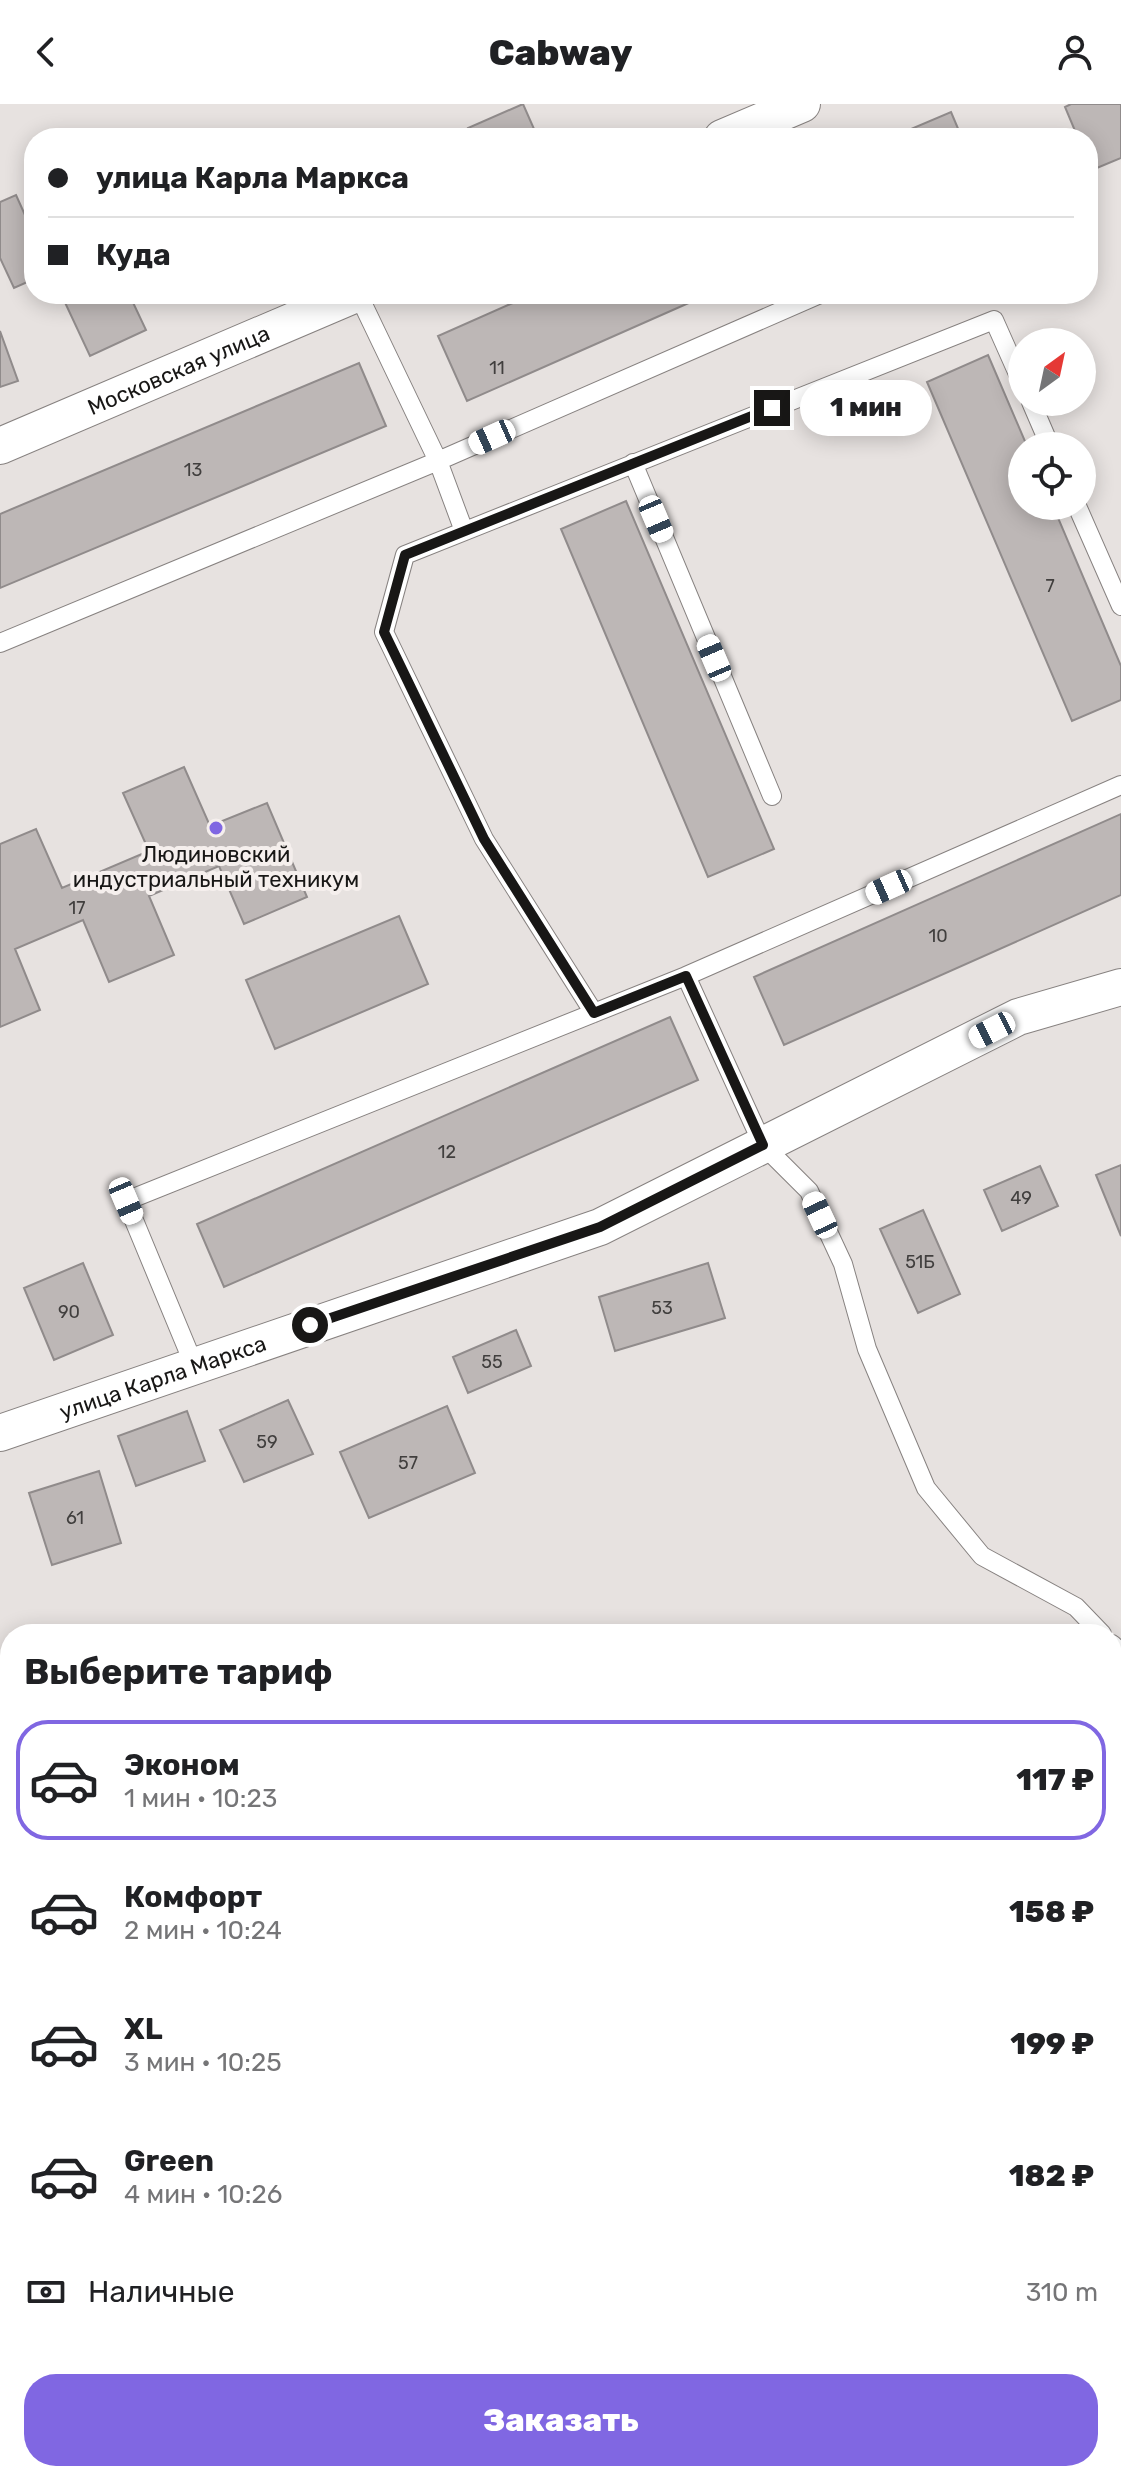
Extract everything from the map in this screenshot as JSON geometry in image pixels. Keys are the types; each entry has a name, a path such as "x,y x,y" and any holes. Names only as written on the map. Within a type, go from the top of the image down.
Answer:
{"street":[{"path":"746,128 802,104"},
{"name":"Московская улица","path":"0,446 334,304"},
{"name":"улица Карла Маркса","path":"0,1433 600,1227 1018,1017 1121,987"}],"lane":[{"path":"362,304 438,461 464,531"},
{"path":"0,643 438,461 797,304"},
{"path":"594,1013 484,839 384,632 405,555 994,320 1008,352"},
{"path":"633,463 772,796"},
{"path":"1083,520 1121,606"},
{"path":"194,1365 126,1201 686,976 1121,785"},
{"path":"686,976 763,1145 809,1191 843,1264 867,1349 926,1488 982,1556 1076,1607 1092,1624"}],"building":[{"path":"523,104 534,128 468,128"},
{"path":"1071,104 1121,104 1121,158 1098,168 1098,128 1074,128 1065,107"},
{"path":"951,112 958,128 913,128"},
{"path":"16,195 24,213 24,284 14,288 0,258 0,202"},
{"path":"66,304 134,304 146,330 90,356"},
{"path":"510,304 686,304 467,401 438,336"},
{"path":"0,331 18,381 0,387"},
{"path":"988,355 1008,402 1008,416 1014,416 1021,432 1008,432 1008,520 1059,520 1121,666 1121,700 1072,721 927,382"},
{"path":"359,363 386,426 0,588 0,514"},
{"path":"626,501 774,849 708,877 561,529"},
{"path":"184,767 210,826 267,803 307,897 244,924 219,866 149,896 174,955 109,982 83,920 15,949 40,1010 0,1027 0,844 36,829 62,888 149,851 123,793"},
{"path":"1121,814 1121,895 784,1045 754,977"},
{"path":"399,916 428,984 275,1049 246,980"},
{"path":"670,1017 698,1080 224,1287 197,1224"},
{"path":"1121,1165 1121,1236 1096,1175"},
{"path":"1040,1166 1058,1206 1002,1231 984,1190"},
{"path":"923,1210 960,1294 918,1313 880,1229"},
{"path":"83,1263 113,1335 54,1360 24,1288"},
{"path":"708,1263 725,1318 615,1351 599,1297"},
{"path":"516,1330 531,1366 468,1393 453,1357"},
{"path":"288,1400 313,1454 244,1482 220,1430"},
{"path":"447,1406 475,1473 369,1518 340,1452"},
{"path":"187,1411 205,1461 136,1486 118,1436"},
{"path":"99,1471 121,1543 52,1565 29,1493"}],"place":[{"name":"Людиновский индустриальный техникум","path":"216,828"}],"route":[{"path":"310,1325 600,1227 763,1145 686,976 594,1013 484,839 384,632 405,555 772,408"}]}
